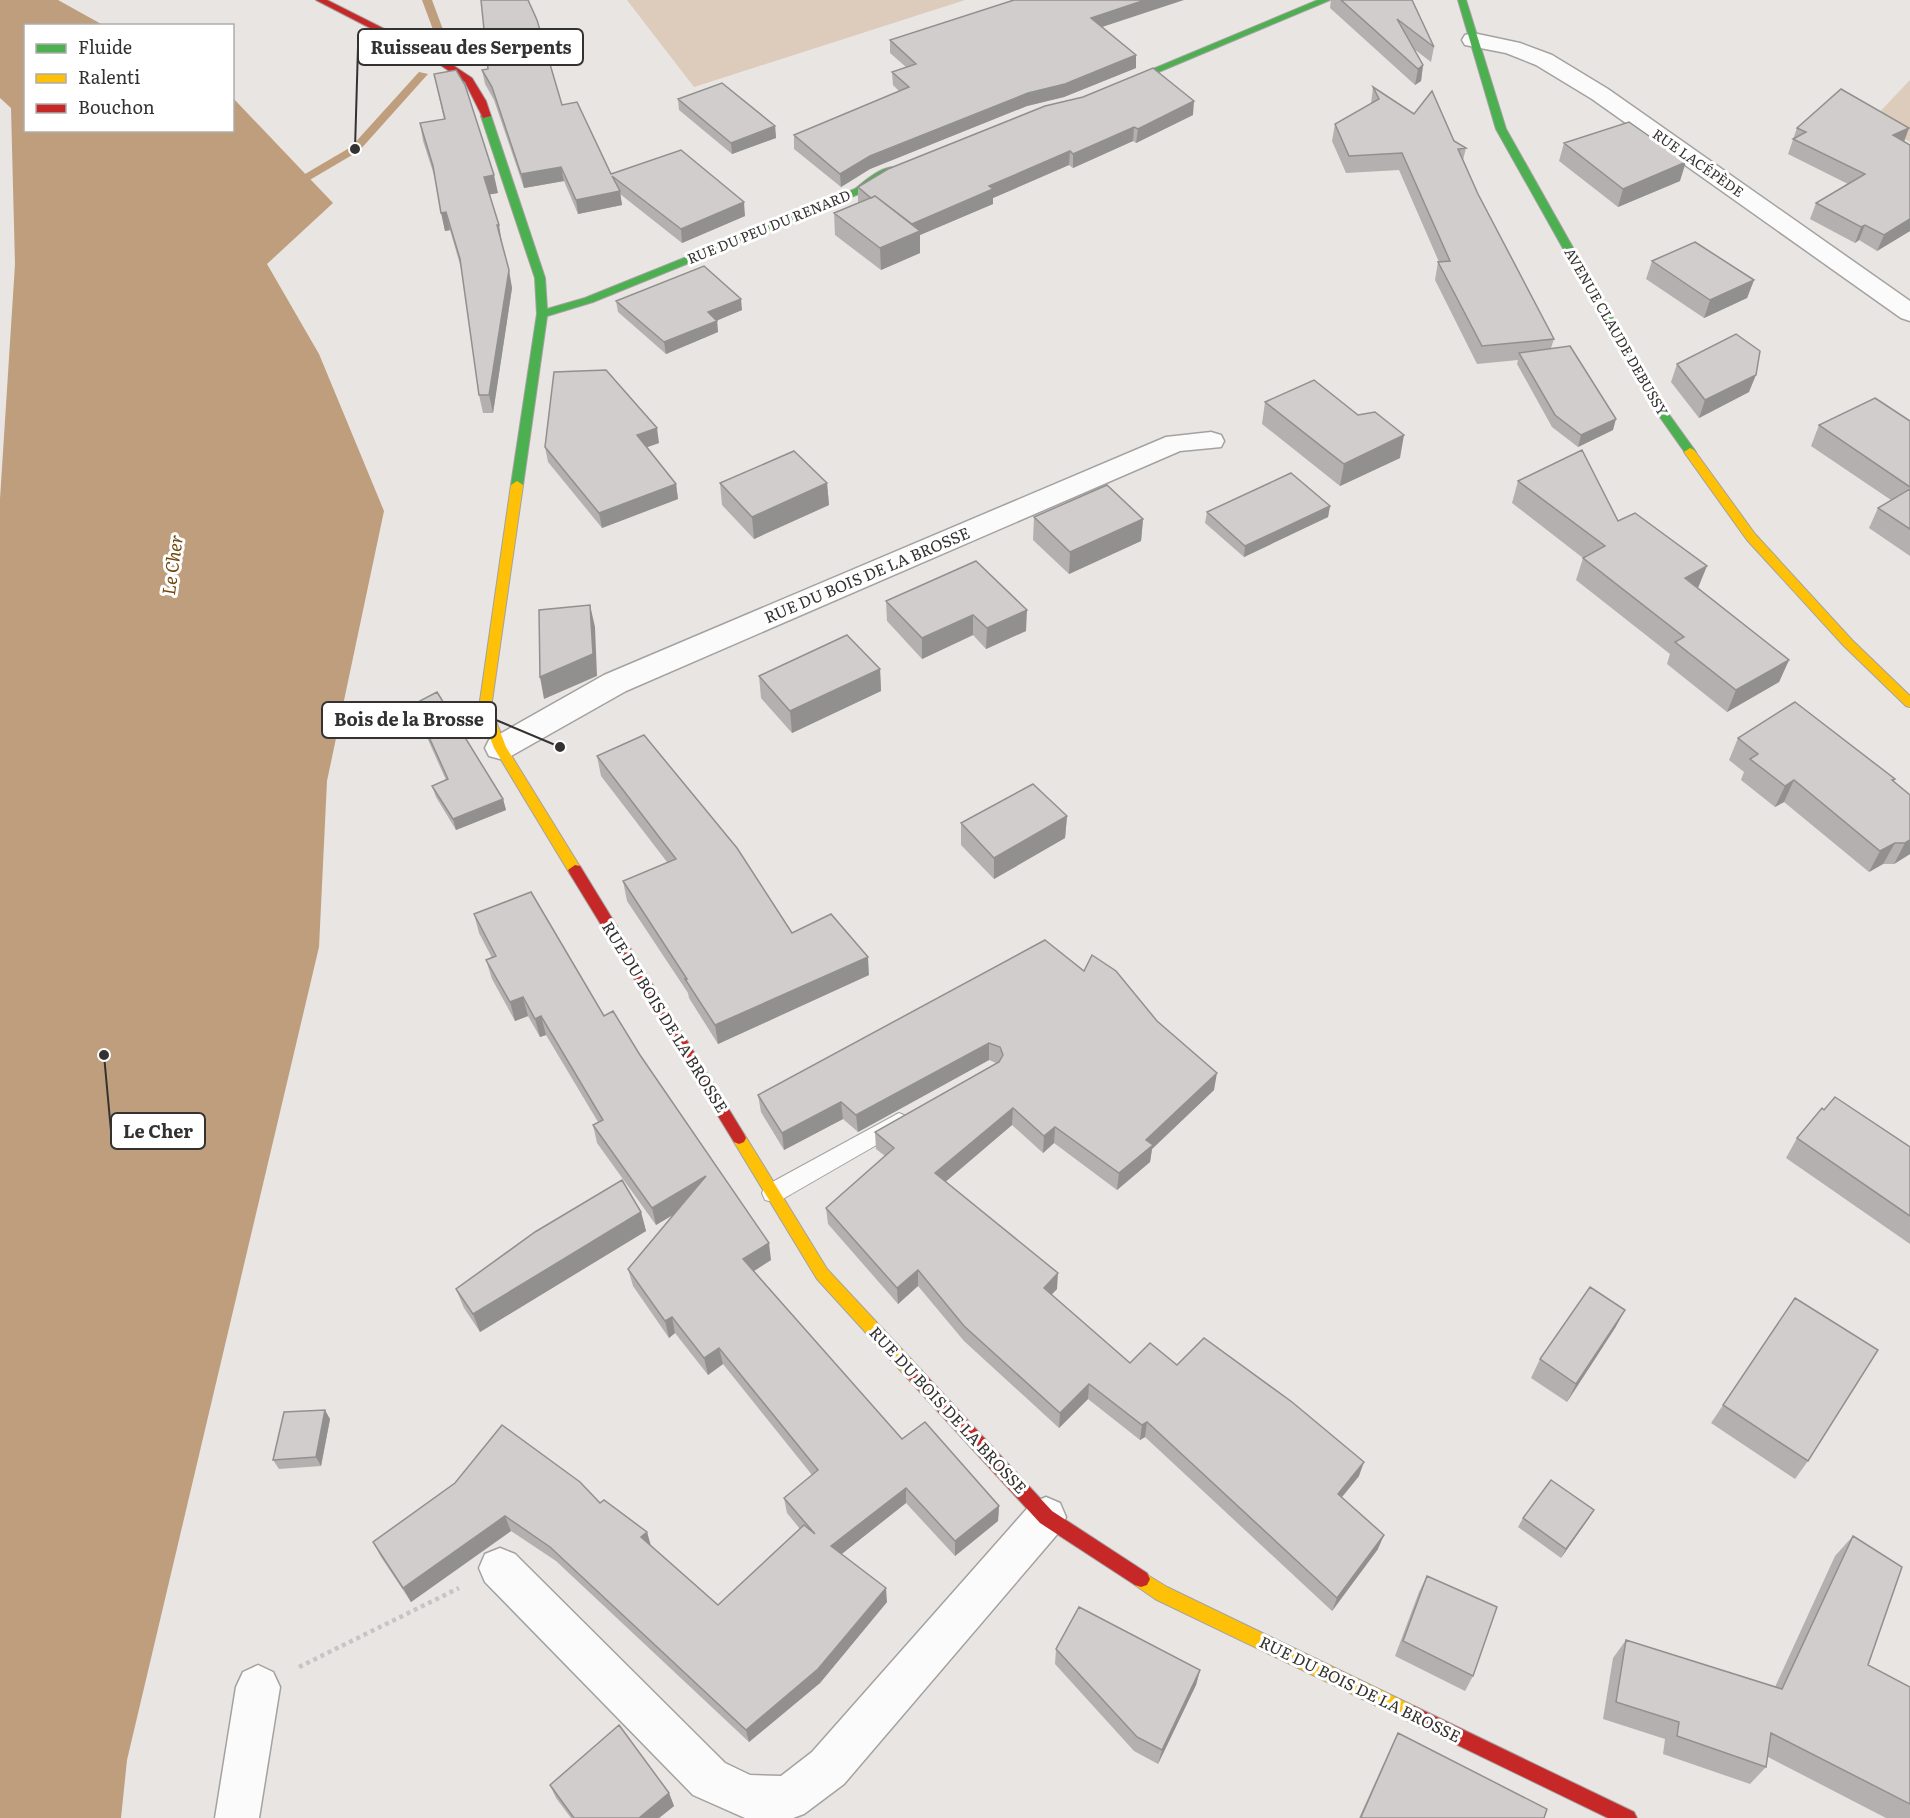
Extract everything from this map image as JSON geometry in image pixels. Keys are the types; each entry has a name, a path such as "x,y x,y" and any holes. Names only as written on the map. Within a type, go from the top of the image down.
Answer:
{"street":[{"name":"RUE DU BOIS DE LA BROSSE","path":"320,0 439,60 469,80 481,101 540,278 542,314 485,708 500,748 822,1274 1046,1516 1161,1593 1628,1818"},
{"path":"1105,91 1326,0"},
{"name":"AVENUE CLAUDE DEBUSSY","path":"1461,0 1501,129 1655,403 1751,537 1848,643 1910,703"},
{"name":"RUE LACÉPÈDE","path":"1473,40 1512,48 1544,60 1600,94 1910,313"},
{"name":"RUE DU PEU DU RENARD","path":"542,314 588,300 847,195 879,176 910,163"},
{"name":"RUE DU BOIS DE LA BROSSE","path":"500,748 615,683 1176,443 1211,441"},
{"path":"500,1568 708,1779 748,1797 788,1798 828,1768 1046,1516"},
{"path":"237,1818 258,1687"}],"lane":[{"path":"773,1193 918,1111"}],"path":[{"path":"258,1687 500,1568"}],"shaded area":[{"path":"627,0 965,0 694,87"},
{"path":"1910,80 1910,142 1872,120"}],"water":[{"path":"0,0 58,0 101,24 24,24 24,132 234,132 234,99 333,203 267,264 319,354 384,511 327,781 319,947 127,1760 121,1818 0,1818 0,499 15,264 11,108 0,98"}],"building":[{"path":"481,0 528,0 537,20 562,105 577,102 611,174 681,150 744,202 681,229 612,176 620,191 576,200 561,167 521,174 492,87 482,70 488,69"},
{"path":"1014,0 1145,0 1091,18 1136,55 1065,84 1028,93 870,156 840,174 794,135 909,87 892,72 916,64 890,40"},
{"path":"1341,0 1412,0 1434,47 1397,19 1423,65 1418,69"},
{"path":"1153,68 1194,101 1138,129 1134,127 1073,154 1070,151 989,186 993,189 912,224 875,196 871,198 858,187 888,169 1045,106 1083,97"},
{"path":"456,70 465,85 494,175 484,177 499,225 497,225 509,270 489,395 479,395 460,259 446,212 441,213 433,166 420,123 445,119 434,74"},
{"path":"722,83 775,126 731,143 678,99"},
{"path":"1373,87 1414,114 1432,91 1454,141 1466,148 1458,149 1478,194 1554,339 1482,346 1438,262 1450,261 1402,153 1349,156 1335,124 1379,99"},
{"path":"1841,89 1909,128 1893,135 1910,145 1910,219 1884,235 1865,225 1861,227 1816,203 1865,174 1793,139 1806,132 1797,128"},
{"path":"1629,122 1686,162 1623,189 1564,143"},
{"path":"875,196 920,231 880,248 834,213"},
{"path":"1695,242 1754,280 1710,300 1652,261"},
{"path":"704,266 741,299 708,312 717,321 664,342 616,301"},
{"path":"1736,334 1760,351 1756,375 1705,400 1677,364"},
{"path":"1570,346 1616,419 1581,435 1555,415 1519,353"},
{"path":"606,370 657,428 637,435 676,484 599,513 545,447 554,372"},
{"path":"1314,380 1358,415 1375,412 1404,435 1344,464 1265,402"},
{"path":"1875,398 1910,421 1910,487 1819,425"},
{"path":"1582,450 1618,521 1635,513 1707,566 1685,578 1789,660 1736,690 1675,642 1684,637 1583,558 1605,546 1518,481"},
{"path":"794,451 827,483 752,517 720,483"},
{"path":"1291,473 1330,506 1245,546 1207,512"},
{"path":"1107,485 1143,519 1070,552 1034,517"},
{"path":"1910,489 1910,529 1878,508"},
{"path":"976,561 1027,610 987,628 973,615 922,638 886,601"},
{"path":"590,605 593,654 540,677 539,610"},
{"path":"847,635 880,669 790,711 759,676"},
{"path":"437,692 503,799 453,819 432,786 448,779 414,704"},
{"path":"1795,702 1895,779 1892,780 1910,795 1910,840 1905,843 1895,843 1880,851 1794,780 1785,786 1750,759 1758,754 1738,738"},
{"path":"644,735 737,848 792,933 831,914 868,957 715,1025 623,881 676,859 597,756"},
{"path":"1033,784 1067,816 994,858 961,823"},
{"path":"531,892 604,1016 613,1011 640,1055 769,1243 743,1259 902,1439 925,1422 999,1506 955,1541 906,1488 831,1546 886,1588 818,1669 746,1730 550,1547 505,1516 403,1588 373,1542 455,1483 502,1425 580,1482 600,1503 604,1500 647,1532 641,1537 718,1605 804,1525 815,1534 784,1498 818,1470 719,1348 704,1358 672,1317 665,1321 628,1269 706,1176 652,1208 593,1125 603,1120 541,1016 535,1019 523,997 510,1002 486,960 496,956 474,914"},
{"path":"1045,940 1084,971 1092,955 1116,971 1157,1021 1217,1073 1146,1140 1153,1145 1119,1173 1055,1127 1044,1136 1013,1108 935,1173 1058,1273 1044,1288 1130,1363 1150,1343 1177,1365 1204,1338 1292,1402 1364,1462 1338,1494 1384,1535 1337,1598 1147,1422 1142,1425 1089,1384 1060,1413 964,1326 918,1270 897,1288 826,1208 894,1148 875,1132 999,1062 1003,1055 1000,1047 989,1043 856,1115 841,1102 782,1133 758,1095"},
{"path":"1835,1097 1910,1147 1910,1216 1797,1138 1822,1108 1824,1110"},
{"path":"622,1180 641,1212 473,1314 456,1289 535,1232"},
{"path":"1590,1287 1625,1310 1576,1384 1540,1359"},
{"path":"1795,1298 1878,1350 1808,1461 1723,1405"},
{"path":"325,1410 316,1457 273,1460 284,1412"},
{"path":"1551,1480 1594,1510 1566,1549 1523,1518"},
{"path":"1853,1536 1902,1567 1868,1665 1910,1687 1910,1804 1771,1733 1766,1767 1677,1736 1679,1722 1616,1702 1626,1640 1782,1689"},
{"path":"1427,1576 1497,1607 1473,1676 1403,1641"},
{"path":"1079,1607 1200,1670 1162,1750 1137,1737 1056,1649"},
{"path":"619,1725 669,1793 639,1818 574,1818 550,1785"},
{"path":"1398,1733 1547,1809 1544,1818 1361,1817"}],"waterway":[{"path":"427,0 440,35"},
{"path":"292,186 355,149 423,74"}],"traffic: fast":[{"path":"1115,87 1326,0"},
{"path":"1462,0 1501,129 1655,403 1690,452"},
{"path":"486,116 540,278 542,314 517,485"},
{"path":"542,314 589,300 858,191 879,176 895,169"}],"traffic: slow":[{"path":"1690,452 1751,537 1848,643 1910,703"},
{"path":"517,485 485,708 500,748 575,870"},
{"path":"739,1138 822,1274 916,1376"},
{"path":"1141,1579 1161,1593 1414,1715"}],"traffic: jam":[{"path":"320,0 439,60 469,80 481,101 486,116"},
{"path":"575,870 739,1138"},
{"path":"916,1376 1046,1517 1141,1579"},
{"path":"1414,1715 1628,1818"}],"place":[{"name":"Ruisseau des Serpents","path":"355,149"},
{"name":"Bois de la Brosse","path":"560,747"},
{"name":"Le Cher","path":"104,1055"}]}
